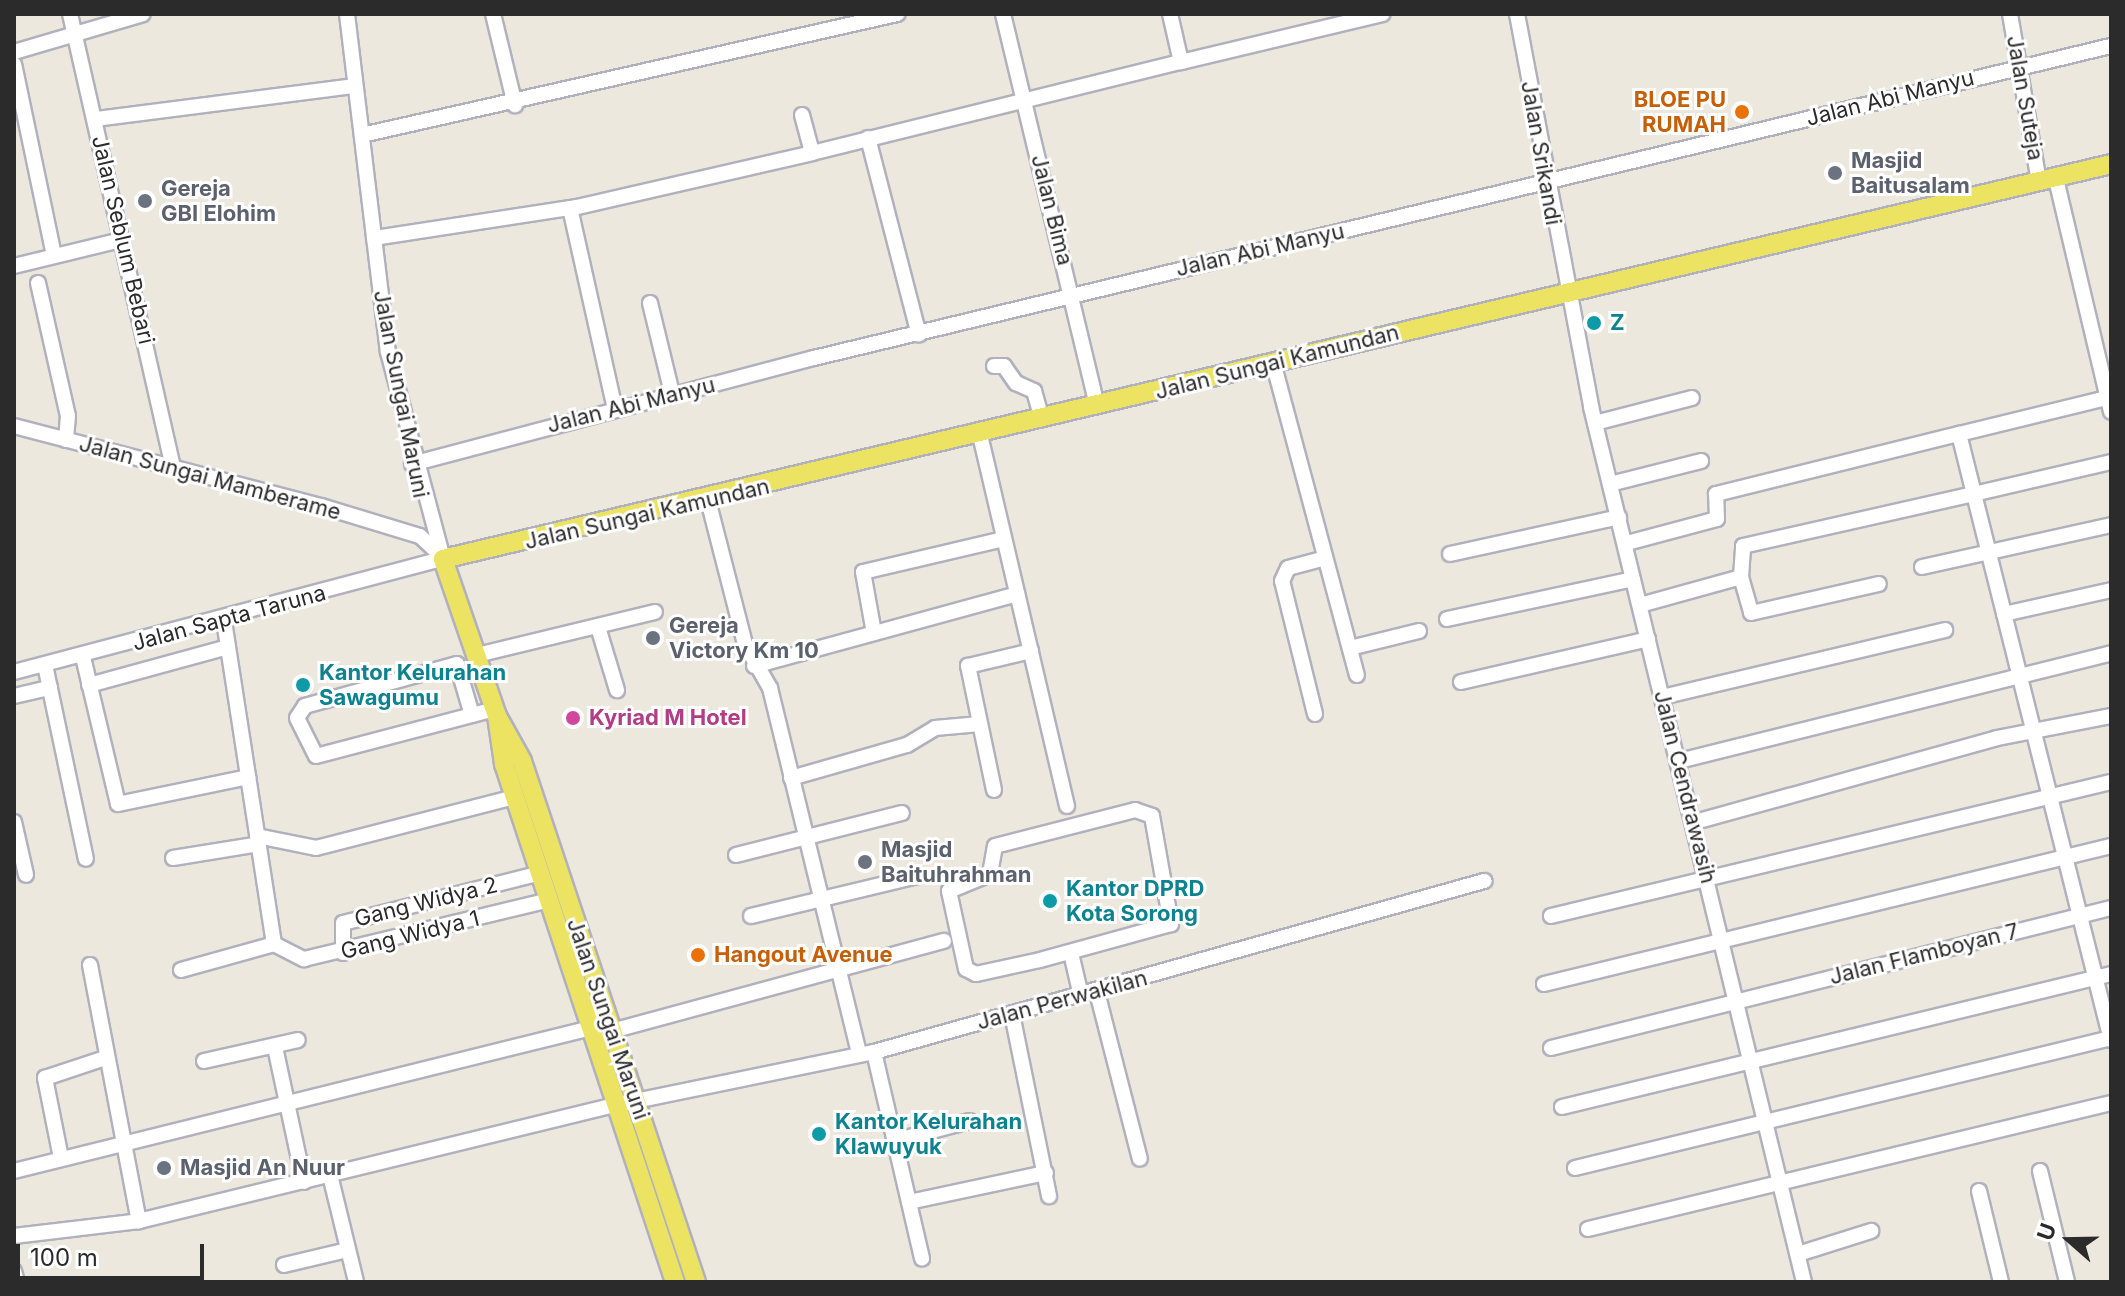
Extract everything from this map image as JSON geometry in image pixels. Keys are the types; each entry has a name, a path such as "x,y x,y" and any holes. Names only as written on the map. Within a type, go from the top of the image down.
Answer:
{"main road":[{"name":"Jalan Sungai Kamundan","path":"443,559 708,500 1273,362 2111,164"},
{"name":"Jalan Sungai Maruni","path":"443,559 496,712 522,761 696,1282"},
{"name":"Jalan Sungai Maruni","path":"496,712 496,737 675,1282"}],"street":[{"name":"Jalan Seblum Bebari","path":"70,14 173,466"},
{"path":"14,52 143,14"},
{"name":"Jalan Sungai Maruni","path":"347,14 374,238 412,464 443,559"},
{"path":"493,14 515,105"},
{"path":"362,135 515,105 897,14"},
{"name":"Jalan Bima","path":"1003,14 1097,406"},
{"path":"1170,14 1181,62"},
{"path":"374,238 570,208 812,153 1382,14"},
{"name":"Jalan Srikandi","path":"1517,14 1566,292"},
{"name":"Jalan Suteja","path":"2010,14 2018,66 2047,181 2110,402"},
{"name":"Jalan Abi Manyu","path":"412,464 672,393 2111,46"},
{"path":"14,64 54,256"},
{"path":"96,119 354,86"},
{"path":"802,115 812,153"},
{"path":"868,138 919,335"},
{"path":"570,208 615,409"},
{"path":"14,266 121,240"},
{"path":"38,283 68,416 66,440"},
{"name":"Jalan Cendrawasih","path":"1566,292 1595,423 1695,822 1804,1282"},
{"path":"650,303 672,393"},
{"path":"1273,362 1357,675"},
{"path":"994,366 1004,366 1018,386 1034,391 1042,419"},
{"path":"1595,423 1692,398"},
{"path":"1627,543 1717,519 1716,494 1959,434 2110,402"},
{"name":"Jalan Sungai Mamberame","path":"14,426 173,466 410,533 443,559"},
{"path":"1575,1168 1768,1127 2111,1039 1959,434"},
{"path":"980,435 1067,806"},
{"path":"1610,484 1701,461"},
{"path":"1879,584 1751,613 1741,577 1743,546 2111,462"},
{"path":"708,500 754,666 770,688 835,972 898,1140 922,1259"},
{"path":"1450,554 1619,517"},
{"path":"1922,567 2111,525"},
{"path":"874,633 863,572 1004,539"},
{"path":"1315,714 1282,581 1288,568 1325,558"},
{"name":"Jalan Sapta Taruna","path":"14,672 224,622 443,559"},
{"path":"1640,605 1741,577"},
{"path":"1447,619 1633,579"},
{"path":"2004,614 2111,590"},
{"path":"754,666 1017,594"},
{"path":"477,655 655,612"},
{"path":"181,970 274,944 224,622"},
{"path":"598,627 617,690"},
{"path":"1662,697 1945,630"},
{"path":"1350,648 1419,631"},
{"path":"1461,682 1648,639"},
{"path":"89,685 228,647"},
{"path":"994,790 968,666 1031,651"},
{"path":"1679,761 2017,674 2111,653"},
{"path":"83,657 118,804 248,777"},
{"path":"472,715 457,664 305,706 297,718 316,756 472,715 496,712"},
{"path":"45,665 86,859"},
{"path":"14,696 50,688"},
{"path":"1695,822 2111,716"},
{"path":"791,778 907,745 935,728 980,724"},
{"path":"1551,916 2111,782"},
{"path":"173,858 258,840 316,848 515,797"},
{"path":"1147,810 1171,924 1071,953 973,973 950,889 990,874 997,845 1147,810"},
{"path":"736,855 902,813"},
{"path":"14,822 26,875"},
{"path":"1544,984 2111,846"},
{"name":"Gang Widya 2","path":"343,953 341,924 540,873"},
{"path":"751,916 918,876"},
{"name":"Jalan Perwakilan","path":"14,1236 139,1221 616,1105 866,1052 1097,992 1484,881"},
{"name":"Gang Widya 1","path":"274,944 298,958 343,953 549,900"},
{"path":"406,908 413,935"},
{"name":"Jalan Flamboyan 7","path":"1551,1048 2111,908"},
{"path":"612,1031 944,941"},
{"path":"1071,953 1081,996"},
{"path":"90,965 120,1142 139,1221"},
{"path":"1562,1107 2111,974"},
{"path":"1097,992 1140,1159"},
{"path":"1012,1014 1049,1196"},
{"path":"14,1171 289,1099 591,1028"},
{"path":"204,1061 298,1040"},
{"path":"275,1047 289,1099 304,1182"},
{"path":"61,1158 45,1078 105,1058"},
{"path":"1588,1229 2111,1103"},
{"path":"898,1140 970,1121"},
{"path":"2040,1171 2067,1282"},
{"path":"909,1202 1046,1173"},
{"path":"330,1175 356,1282"},
{"path":"1979,1191 2001,1282"},
{"path":"1798,1254 1871,1231"},
{"path":"284,1265 347,1250"},
{"path":"14,1271 17,1282"}],"place":[{"name":"BLOE PU RUMAH","path":"1742,112"},
{"name":"Masjid Baitusalam","path":"1835,173"},
{"name":"Gereja GBI Elohim","path":"145,201"},
{"name":"Z","path":"1594,323"},
{"name":"Gereja Victory Km 10","path":"653,638"},
{"name":"Kantor Kelurahan Sawagumu","path":"303,685"},
{"name":"Kyriad M Hotel","path":"573,718"},
{"name":"Masjid Baituhrahman","path":"865,862"},
{"name":"Kantor DPRD Kota Sorong","path":"1050,901"},
{"name":"Hangout Avenue","path":"698,955"},
{"name":"Kantor Kelurahan Klawuyuk","path":"819,1134"},
{"name":"Masjid An Nuur","path":"164,1168"}]}
